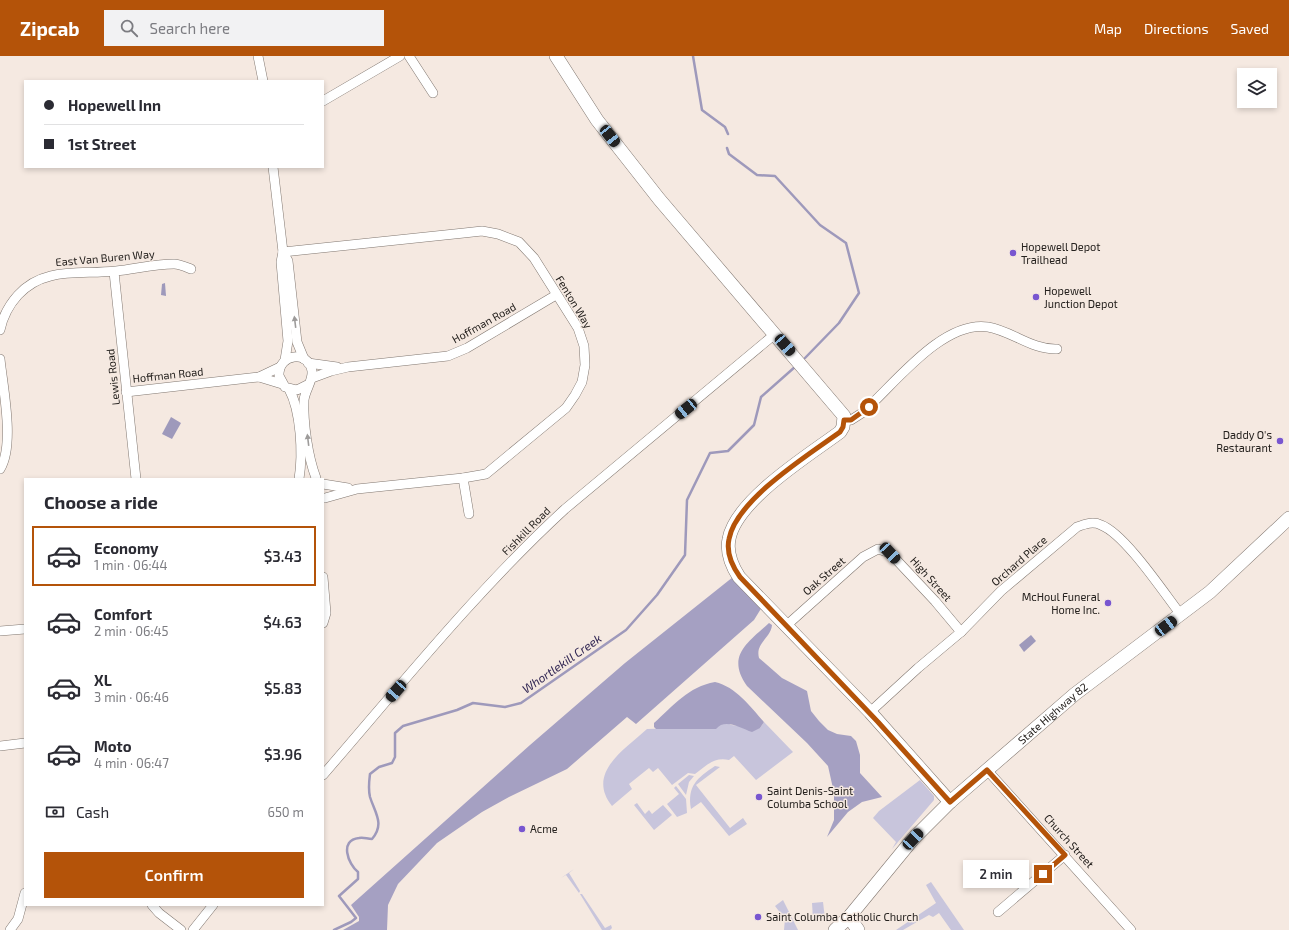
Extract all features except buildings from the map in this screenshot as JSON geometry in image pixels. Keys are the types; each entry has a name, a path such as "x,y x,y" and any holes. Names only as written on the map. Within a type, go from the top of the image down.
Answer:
{"main road":[{"path":"556,56 597,120 616,145 660,199 841,410 844,420 843,427 840,432 771,483 753,499 740,515 729,538 728,551 735,571 870,712 950,802"},
{"name":"State Highway 82","path":"835,930 849,917 913,839 950,802 1075,694 1210,592 1289,518"},
{"path":"849,917 858,930"}],"street":[{"path":"258,56 263,80"},
{"path":"324,100 400,56"},
{"path":"409,56 433,93"},
{"path":"273,168 283,252 281,262 288,342 279,376 295,404 302,462 301,478"},
{"name":"Fenton Way","path":"283,252 482,231 498,234 519,242 534,258 578,328 584,346 585,365 582,382 566,408 486,474 463,478 357,489 338,488 324,483"},
{"path":"283,252 288,261 297,342 312,372 304,398 304,412 310,458 319,478"},
{"name":"East Van Buren Way","path":"0,330 4,316 12,302 32,283 52,275 63,273 114,272 175,264 191,268"},
{"name":"Lewis Road","path":"114,272 136,478"},
{"name":"Hoffman Road","path":"310,381 331,370 448,356 467,348 556,295"},
{"path":"844,420 851,420 862,413 934,344 966,328 989,327 1037,346 1048,349 1058,349"},
{"name":"Fishkill Road","path":"324,774 458,620 535,536 565,509 775,334"},
{"path":"282,364 294,357 306,361"},
{"path":"0,359 8,439 6,456 0,470"},
{"name":"Hoffman Road","path":"306,361 328,367 348,368"},
{"name":"Hoffman Road","path":"126,392 260,377 282,364"},
{"name":"Hoffman Road","path":"260,377 285,386"},
{"path":"285,386 297,390 310,381"},
{"path":"463,478 469,514"},
{"path":"324,488 326,492 324,500"},
{"name":"Fenton Way","path":"324,500 357,489"},
{"name":"Orchard Place","path":"870,712 918,668 961,632 1002,591 1077,527 1090,523 1100,524 1109,529 1125,544 1181,615"},
{"name":"Oak Street","path":"787,625 864,557 878,549"},
{"name":"High Street","path":"878,549 890,553 935,601 961,632"},
{"path":"324,589 326,613 324,620"},
{"path":"0,631 24,629"},
{"path":"0,746 24,743"},
{"name":"Church Street","path":"987,770 1065,855 1127,928"},
{"path":"998,912 1065,855"},
{"path":"10,930 18,919 24,897"},
{"path":"153,906 159,913 181,930"},
{"path":"193,930 212,906"}],"shaded area":[{"path":"165,283 166,296 161,295 162,284"},
{"path":"171,417 181,423 172,439 162,434"},
{"path":"733,577 762,607 754,620 636,724 627,717 567,769 482,812 437,843 398,884 388,905 387,930 343,930 359,921 359,917 351,905 530,745 625,663"},
{"path":"769,623 772,625 771,630 759,648 759,658 782,678 807,691 811,711 828,730 837,734 851,736 856,741 860,755 860,773 882,797 862,802 848,812 827,837 834,820 834,793 828,766 807,743 747,686 741,676 738,666 739,658 747,644"},
{"path":"1031,635 1036,641 1024,652 1019,645"},
{"path":"715,682 730,688 748,704 764,722 760,728 752,732 738,726 728,724 724,724 716,729 656,729 654,727 654,723 689,692 705,684"},
{"path":"726,722 731,725 760,728 764,722 793,752 756,780 734,756 729,760 724,759 711,762 695,774 688,773 672,785 658,768 653,772 649,768 629,784 632,789 612,806 605,794 603,783 606,773 611,763 619,754 647,729 678,728"},
{"path":"715,766 720,767 696,785 730,828 743,818 747,824 729,836 701,802 691,809 690,801 692,788 698,779"},
{"path":"689,775 694,776 689,782 686,795 678,784"},
{"path":"920,780 934,796 934,800 892,849 896,842 873,818 879,811"},
{"path":"676,786 686,799 687,813 677,817 667,804 679,794 674,788"},
{"path":"637,803 645,814 649,810 652,814 663,805 672,815 654,830 634,805"},
{"path":"574,869 569,873 580,891 579,893 566,875 561,878"},
{"path":"931,882 964,930 951,930 939,913 933,917 929,915 903,930 896,930 936,903 926,885"},
{"path":"580,894 582,894 605,928 611,925 612,928 610,930 602,930"},
{"path":"783,900 798,930 784,930 785,919 775,906"},
{"path":"823,902 825,919 813,920 812,903"}],"waterway":[{"name":"Whortlekill Creek","path":"693,56 702,110 725,127 728,134"},
{"name":"Whortlekill Creek","path":"727,148 729,154 757,175 775,176 820,225 846,243 859,293 839,323 805,358"},
{"name":"Whortlekill Creek","path":"334,930 356,918 339,896 358,879 358,872 351,864 347,853 347,848 349,843 353,840 361,838 372,839 376,834 378,828 378,818 369,794 370,774 379,767 392,763 395,757 395,733 403,726 457,710 473,703 505,707 521,703 626,630 657,595 685,555 687,500 710,453 728,451 754,425 761,397 796,366"}],"place":[{"name":"Hopewell Depot Trailhead","path":"1013,253"},
{"name":"Hopewell Junction Depot","path":"1036,297"},
{"name":"Daddy O's Restaurant","path":"1280,441"},
{"name":"McHoul Funeral Home Inc.","path":"1108,603"},
{"name":"Saint Denis-Saint Columba School","path":"759,797"},
{"name":"Acme","path":"522,829"},
{"name":"Saint Columba Catholic Church","path":"758,917"}],"route":[{"path":"869,407 859,416 851,420 844,420 843,427 840,432 771,483 753,499 740,515 729,538 728,551 730,560 735,571 740,577 914,760 950,802 987,770 1065,855 1043,874"}]}
